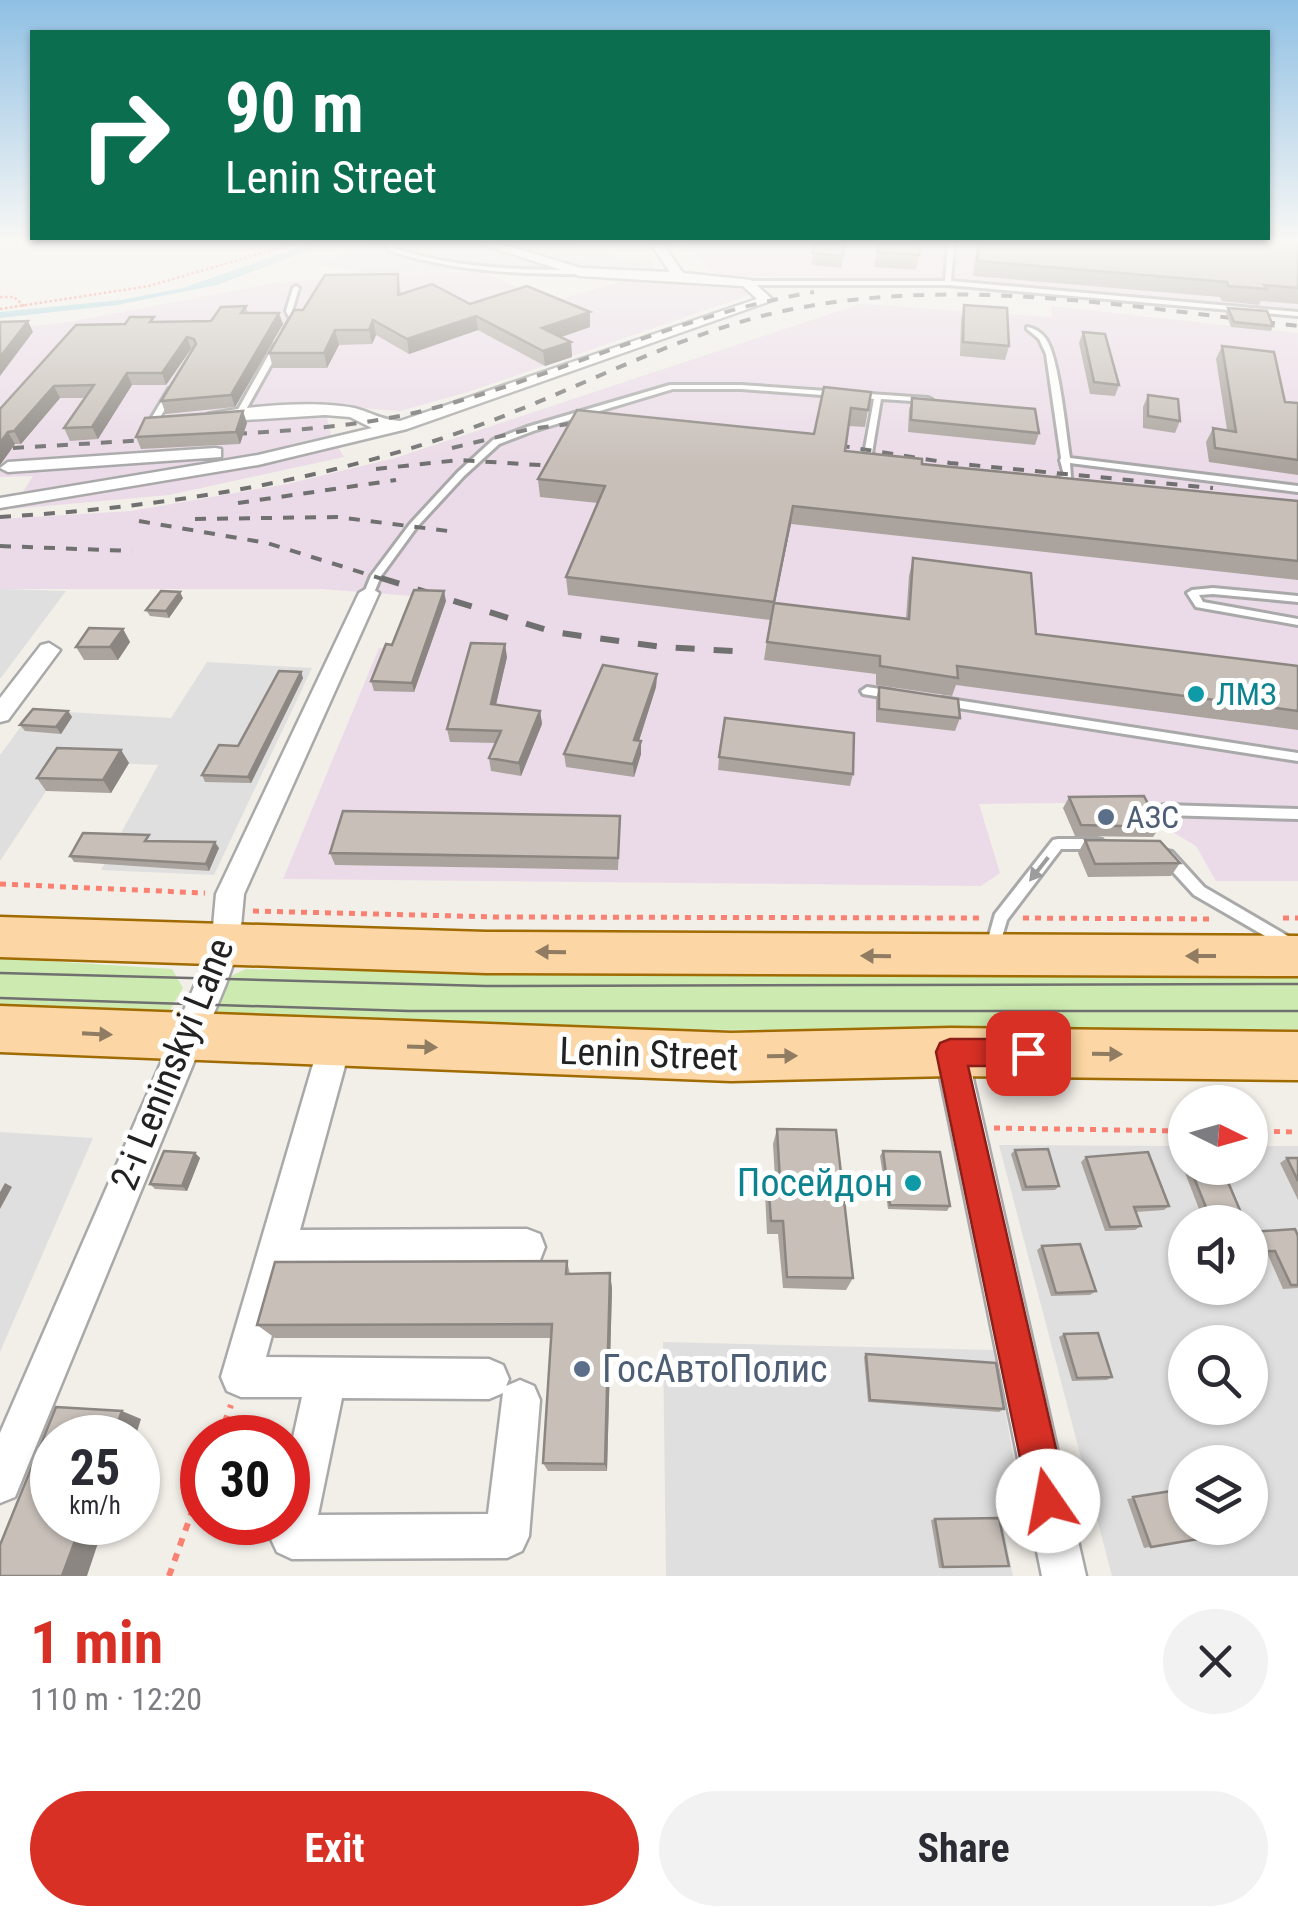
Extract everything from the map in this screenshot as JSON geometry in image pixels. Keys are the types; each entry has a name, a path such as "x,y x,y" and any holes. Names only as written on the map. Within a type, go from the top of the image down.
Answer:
{"main road":[{"path":"0,937 228,917 995,938 1298,953"},
{"name":"Lenin Street","path":"0,1030 731,1057 950,1052 1298,1056"}],"street":[{"path":"0,503 258,460 401,426 715,318"},
{"path":"205,418 325,410 354,413 372,423"},
{"path":"153,422 170,420"},
{"path":"8,467 233,452 372,423 401,426"},
{"path":"0,489 45,478 74,461"},
{"name":"2-i Leninskyi Lane","path":"0,1482 185,1039 228,917 369,593"},
{"path":"0,714 50,650"},
{"path":"326,1378 292,1537 507,1536 504,1389 326,1378 241,1377 334,1044"},
{"path":"950,1052 970,1128 1064,1576"},
{"path":"277,1248 528,1247"}],"lane":[{"path":"239,415 292,318"},
{"path":"1029,328 1042,338 1050,354 1068,476 1064,481 1032,482"},
{"path":"369,593 376,576 412,526 461,474 496,442 530,429 673,387 937,401"},
{"path":"153,422 173,388"},
{"path":"878,396 868,454 889,465"},
{"path":"1064,460 1298,489"},
{"path":"1298,599 1213,591 1192,594 1200,605 1298,622"},
{"path":"866,691 903,696"},
{"path":"921,699 1298,758"},
{"path":"1164,810 1298,814"},
{"path":"995,938 1058,844 1117,844"},
{"path":"1156,845 1199,891 1298,953"}],"path":[{"path":"0,884 228,917 518,917 995,938 1298,918"},
{"path":"970,1128 1168,1130"},
{"path":"1268,1131 1298,1132"},
{"path":"227,1415 241,1377"},
{"path":"169,1576 180,1545"}],"shaded area":[{"path":"93,318 684,318 468,392 400,411 333,406 326,413 331,435 344,457 169,495 12,509 33,476 0,477 0,329"},
{"path":"819,318 1157,318 1298,333 1298,881 1216,881 1196,846 1155,822 1143,802 979,804 1000,873 981,886 283,879 379,648 391,649 411,596 322,589 0,589 0,519 131,511 287,484 395,458"},
{"path":"0,589 66,591 0,679"},
{"path":"207,662 312,668 214,875 101,870 158,765 66,761 0,861 0,755 33,710 171,718"},
{"path":"0,1132 93,1138 0,1352"},
{"path":"999,1145 1168,1146 1168,1185 1268,1185 1268,1146 1298,1146 1298,1576 1112,1576"},
{"path":"663,1342 994,1350 1019,1488 996,1488 1013,1576 666,1576"}],"green space":[{"path":"0,958 172,969 183,988 170,1010 156,1018 0,1012"},
{"path":"246,969 500,973 1298,972 1298,1029 645,1030 213,1023 208,1008 220,981"}],"building":[{"path":"130,318 154,318 150,322 211,321 213,318 276,318 231,395 161,401 196,344 187,337 162,373 127,373 92,427 64,428 94,385 54,386 0,443 0,409 76,325 125,324"},
{"path":"290,318 471,318 407,339 373,320 369,330 335,330 324,353 269,353"},
{"path":"479,318 573,318 542,328 571,342 543,351"},
{"path":"964,318 1008,318 1009,346 963,342"},
{"path":"1232,318 1270,318 1273,326 1234,322"},
{"path":"28,321 0,357 0,322"},
{"path":"1083,332 1105,334 1119,385 1094,382"},
{"path":"1222,346 1274,352 1285,402 1298,403 1298,460 1215,448 1213,428 1236,432"},
{"path":"824,387 871,392 868,410 851,408 845,451 922,459 922,464 1298,501 1298,561 793,506 774,602 566,577 605,486 538,479 577,410 814,434"},
{"path":"1148,395 1178,399 1180,421 1148,416"},
{"path":"912,398 1035,409 1039,433 911,420"},
{"path":"243,411 236,432 136,437 145,418"},
{"path":"913,558 1031,573 1036,634 1298,666 1298,711 957,666 958,678 880,666 880,656 767,642 774,603 909,619"},
{"path":"414,590 444,591 412,683 371,681 386,644 392,645"},
{"path":"161,591 180,592 166,611 146,610"},
{"path":"89,628 123,629 110,647 76,647"},
{"path":"471,643 505,644 491,704 540,711 519,763 489,758 501,731 447,729"},
{"path":"603,665 657,674 634,740 641,741 633,764 564,754"},
{"path":"279,671 301,672 248,777 202,775 219,745 238,746"},
{"path":"879,687 958,699 960,718 879,709"},
{"path":"33,709 68,711 56,727 20,725"},
{"path":"725,718 854,733 853,774 719,757"},
{"path":"57,748 121,750 103,780 37,778"},
{"path":"1144,796 1160,827 1081,825 1069,797"},
{"path":"343,811 620,816 618,858 330,853"},
{"path":"83,833 149,835 145,841 215,842 206,864 70,856"},
{"path":"1085,840 1160,841 1180,863 1095,864"},
{"path":"777,1129 836,1130 853,1278 787,1277 783,1221 771,1221 768,1179 780,1180"},
{"path":"1048,1149 1059,1186 1026,1187 1015,1150"},
{"path":"164,1151 195,1153 182,1186 150,1184"},
{"name":"Посейдон","path":"883,1151 940,1152 950,1206 890,1205"},
{"path":"1148,1152 1169,1205 1134,1207 1141,1226 1110,1227 1086,1157"},
{"path":"1287,1158 1298,1158 1298,1181"},
{"path":"1197,1185 1229,1185 1238,1205 1205,1205"},
{"path":"1295,1229 1298,1285 1291,1285 1275,1251 1268,1251 1268,1231"},
{"path":"1080,1244 1096,1291 1056,1293 1042,1246"},
{"name":"ГосАвтоПолис","path":"567,1261 566,1274 610,1273 605,1464 543,1463 552,1324 257,1325 275,1262"},
{"path":"1098,1333 1112,1377 1077,1378 1064,1334"},
{"path":"866,1354 996,1363 1004,1409 870,1400"},
{"path":"56,1407 122,1411 121,1415 53,1415"},
{"path":"30,1471 30,1545 73,1545 62,1576 0,1576 0,1545"},
{"path":"1168,1492 1168,1544 1151,1547 1133,1497"},
{"path":"999,1518 1009,1566 943,1567 935,1519"}],"tram line":[{"path":"0,973 486,986 1298,984"},
{"path":"0,998 408,1011 1298,1011"}],"railway":[{"path":"214,435 352,424 434,408 708,318"},
{"path":"0,517 186,498 369,460 488,422 638,359 755,318"},
{"path":"1225,318 1298,326"},
{"path":"452,448 530,429 599,420"},
{"path":"13,448 164,439"},
{"path":"817,442 950,463 1213,488"},
{"path":"376,469 459,460 555,466"},
{"path":"238,503 396,480"},
{"path":"195,519 337,517 448,531"},
{"path":"139,521 267,543 389,581"},
{"path":"0,546 132,551"},
{"path":"381,578 553,632 662,647 750,652"}],"place":[{"name":"ЛМЗ","path":"1196,694"},
{"name":"АЗС","path":"1106,817"},
{"name":"Посейдон","path":"913,1183"},
{"name":"ГосАвтоПолис","path":"582,1369"}],"route":[{"path":"1028,1053 950,1052 970,1128 1048,1501"}]}
